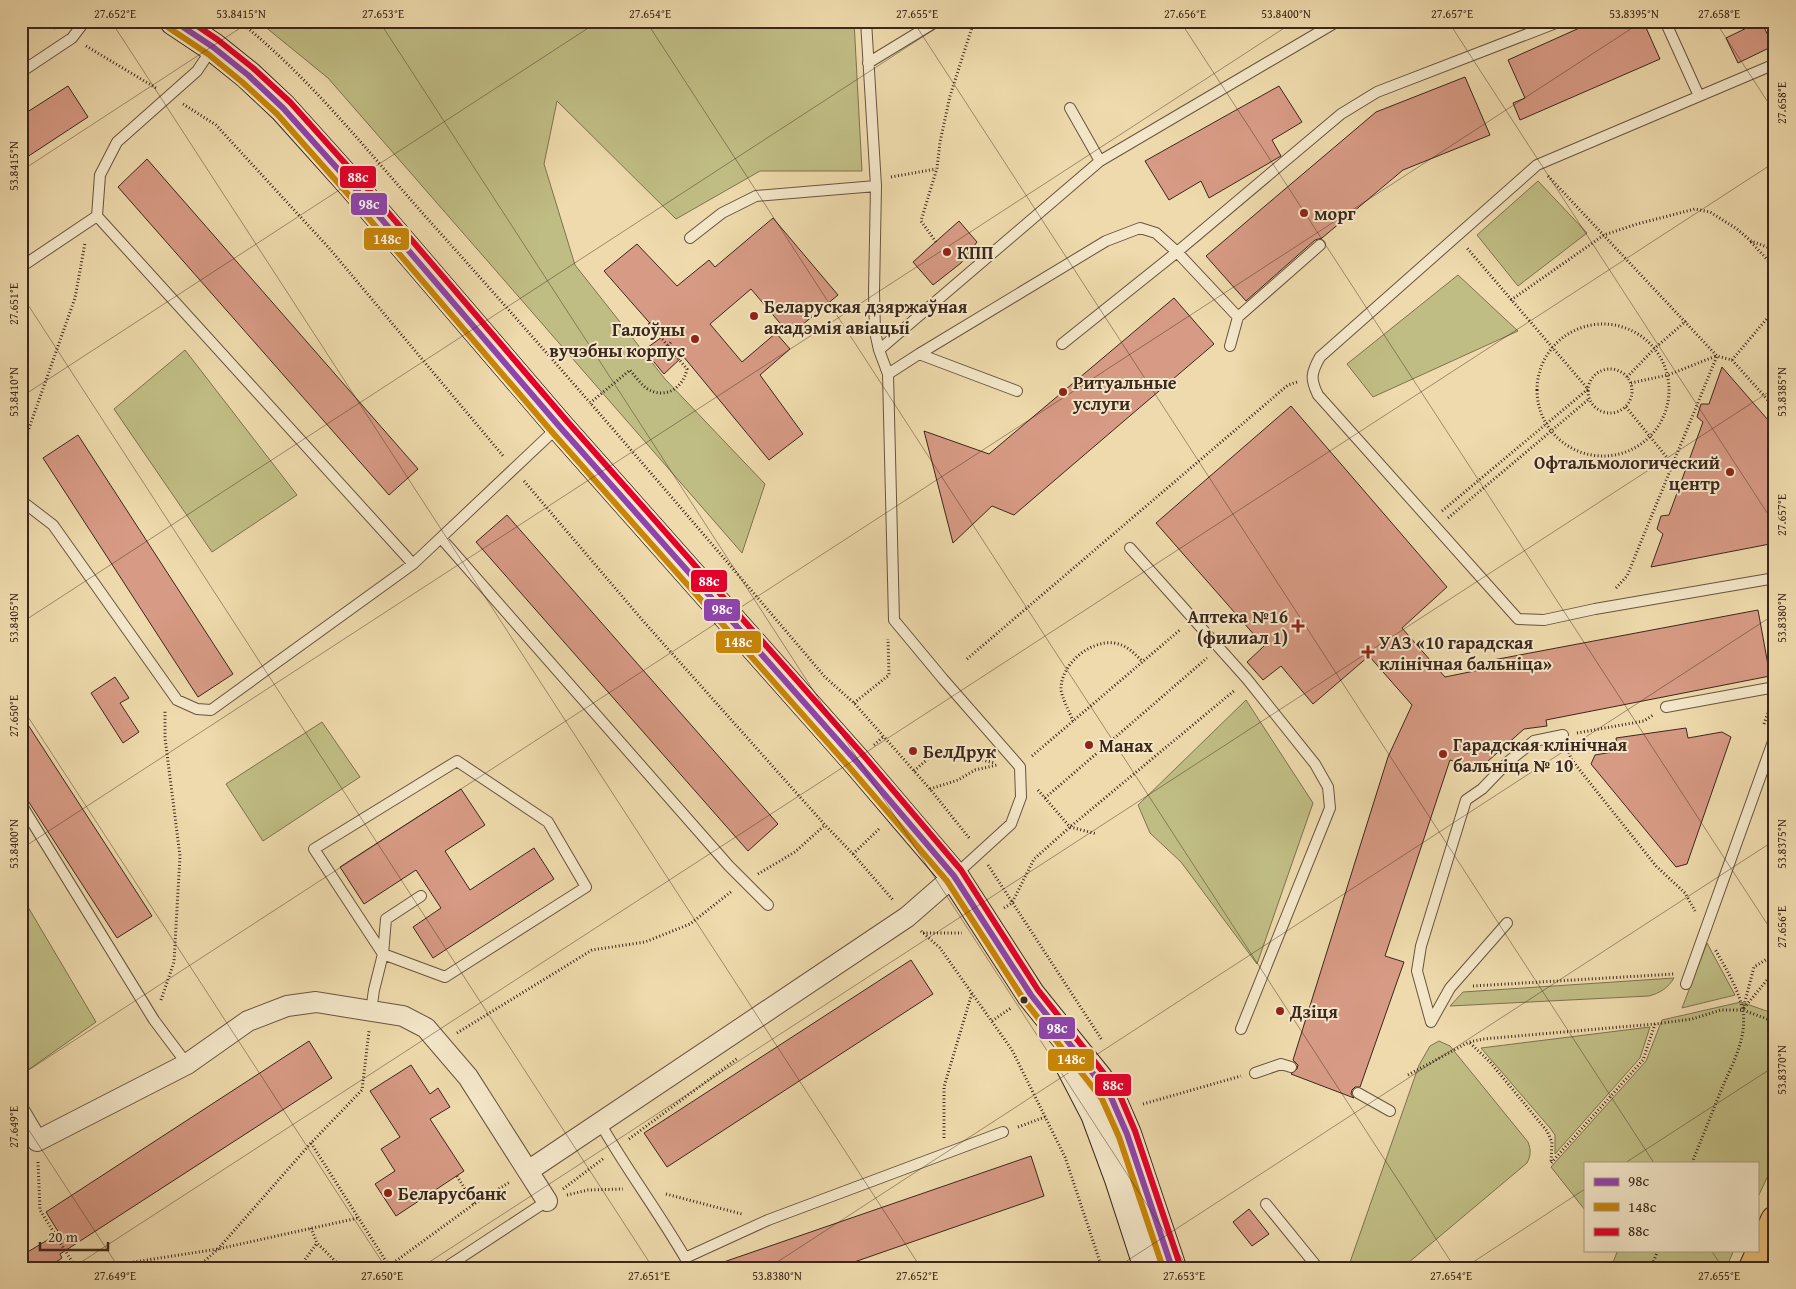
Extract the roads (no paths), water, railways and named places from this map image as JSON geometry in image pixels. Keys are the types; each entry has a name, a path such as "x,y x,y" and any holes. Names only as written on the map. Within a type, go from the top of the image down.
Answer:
{"highway":[{"path":"1753,1268 1775,1220"}],"main road":[{"path":"174,21 213,47 248,75 283,108 354,187 559,426 851,755 954,876 1038,1006 1095,1114 1125,1196 1148,1268"},
{"path":"1038,1006 1110,1095 1127,1134 1172,1268"}],"street":[{"path":"528,1171 907,917 954,876"},
{"path":"21,1114 37,1141 187,1064 248,1021 287,1006 316,1002 403,1016 426,1028 468,1077 547,1201"}],"lane":[{"path":"21,72 72,38 85,21"},
{"path":"866,21 876,183 875,332 879,350 888,374 894,620 1020,766 1021,797 1011,824 954,876"},
{"path":"868,63 937,21"},
{"path":"879,350 1100,160 1338,21"},
{"path":"1062,344 1177,252 1341,114 1377,92 1561,21"},
{"path":"1665,21 1700,96"},
{"path":"21,267 93,219 100,175 117,142 196,71 213,47"},
{"path":"1775,64 1537,165 1320,357 1313,369 1312,378 1318,395 1518,618 1544,620 1775,578"},
{"path":"1070,108 1100,160"},
{"path":"690,238 722,213 756,196 876,183"},
{"path":"93,219 413,564"},
{"path":"888,374 1106,241 1140,228 1156,233 1177,252 1238,317"},
{"path":"1230,346 1238,317 1320,245"},
{"path":"919,354 1017,391"},
{"path":"22,502 53,525 178,700 197,709 210,710 413,564 559,426"},
{"path":"441,538 744,881 768,905"},
{"path":"1130,548 1247,679 1315,764 1328,787 1330,808 1241,1029"},
{"path":"1666,707 1775,687"},
{"path":"1507,922 1450,988 1431,1022 1417,971 1420,954 1466,800 1482,789 1509,761 1534,741 1563,735"},
{"path":"1686,984 1775,736"},
{"path":"457,761 548,822 586,887 445,977 383,954 314,849 457,761"},
{"path":"21,804 154,1020 187,1064"},
{"path":"371,1011 383,954 386,919 421,896"},
{"path":"1255,1073 1281,1064 1291,1067"},
{"path":"1358,1093 1390,1111"},
{"path":"600,1122 615,1149 643,1189 691,1268"},
{"path":"686,1258 768,1220 1003,1132"},
{"path":"445,1268 547,1201"},
{"path":"1266,1204 1318,1268"}],"place":[{"name":"морг","path":"1304,213"},
{"name":"КПП","path":"947,252"},
{"name":"Беларуская дзяржаўная акадэмія авіацыі","path":"754,316"},
{"name":"Галоўны вучэбны корпус","path":"695,339"},
{"name":"Ритуальные услуги","path":"1063,392"},
{"name":"Офтальмологический центр","path":"1730,472"},
{"name":"Аптека №16 (филиал 1)","path":"1298,626"},
{"name":"УАЗ «10 гарадская клінічная бальніца»","path":"1368,652"},
{"name":"Манах","path":"1089,745"},
{"name":"БелДрук","path":"913,751"},
{"name":"Гарадская клінічная бальніца № 10","path":"1443,754"},
{"name":"Дзіця","path":"1280,1011"},
{"name":"Беларусбанк","path":"388,1193"}]}
